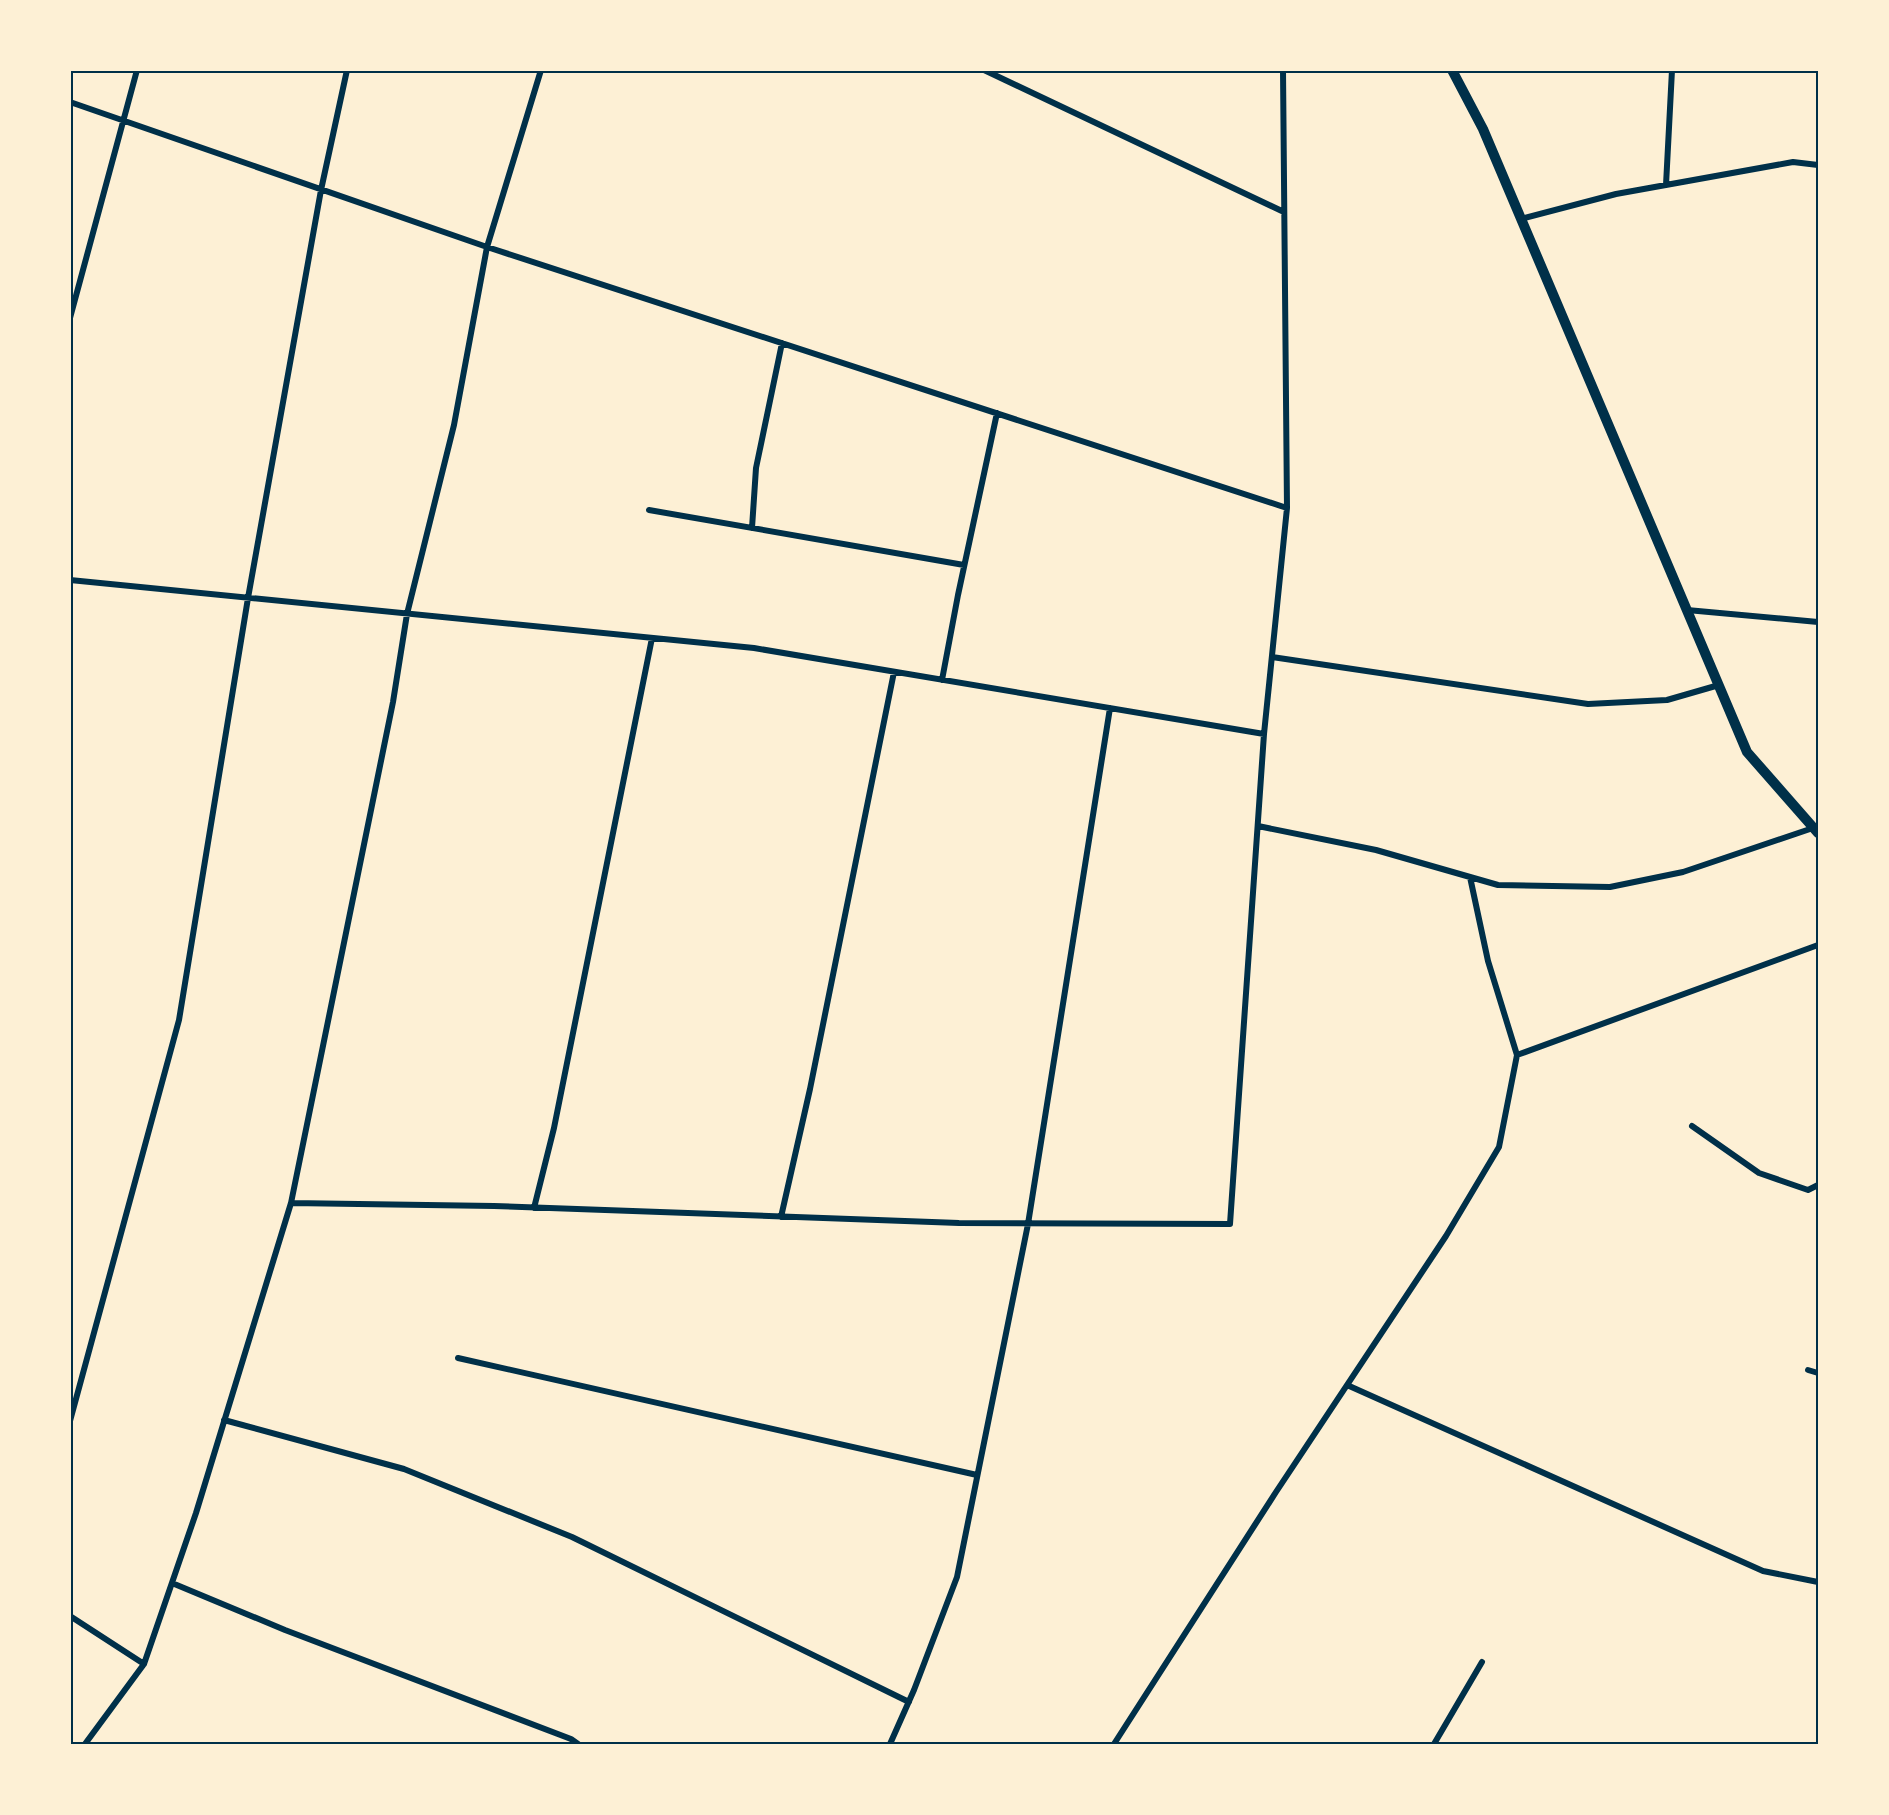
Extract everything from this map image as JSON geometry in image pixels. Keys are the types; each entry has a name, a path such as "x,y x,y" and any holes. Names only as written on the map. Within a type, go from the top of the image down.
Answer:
{"street":[{"path":"70,318 73,297 125,121 137,70"},
{"path":"70,1421 179,1020 248,598 321,190 347,70"},
{"path":"85,1744 144,1664 196,1513 291,1203 393,702 407,614 453,425 487,247 541,70"},
{"path":"984,70 1284,212"},
{"path":"291,1203 534,1208 959,1223 1230,1224 1264,734 1287,508 1283,70"},
{"path":"1258,826 1376,850 1498,885 1610,887 1683,872 1816,831 1747,752 1483,129 1452,70"},
{"path":"1666,185 1672,70"},
{"path":"70,102 487,247 1287,508"},
{"path":"1521,219 1616,194 1793,162 1818,165"},
{"path":"752,528 756,468 782,343"},
{"path":"942,680 964,565 998,413"},
{"path":"649,510 964,565"},
{"path":"70,580 754,648 1264,734"},
{"path":"1687,610 1818,622"},
{"path":"534,1208 554,1128 652,638"},
{"path":"1272,657 1588,704 1667,700 1719,686"},
{"path":"781,1217 810,1089 894,672"},
{"path":"890,1744 909,1702 957,1577 1028,1224 1110,708"},
{"path":"1114,1744 1446,1236 1499,1147 1517,1055 1488,961 1470,877"},
{"path":"1517,1055 1818,945"},
{"path":"1692,1126 1759,1173 1808,1190 1818,1185"},
{"path":"458,1358 977,1475"},
{"path":"1808,1370 1818,1373"},
{"path":"1347,1385 1763,1571 1818,1582"},
{"path":"224,1420 404,1469 572,1537 909,1702"},
{"path":"172,1583 285,1630 571,1739 578,1744"},
{"path":"70,1616 144,1664"},
{"path":"1434,1744 1482,1662"}]}
